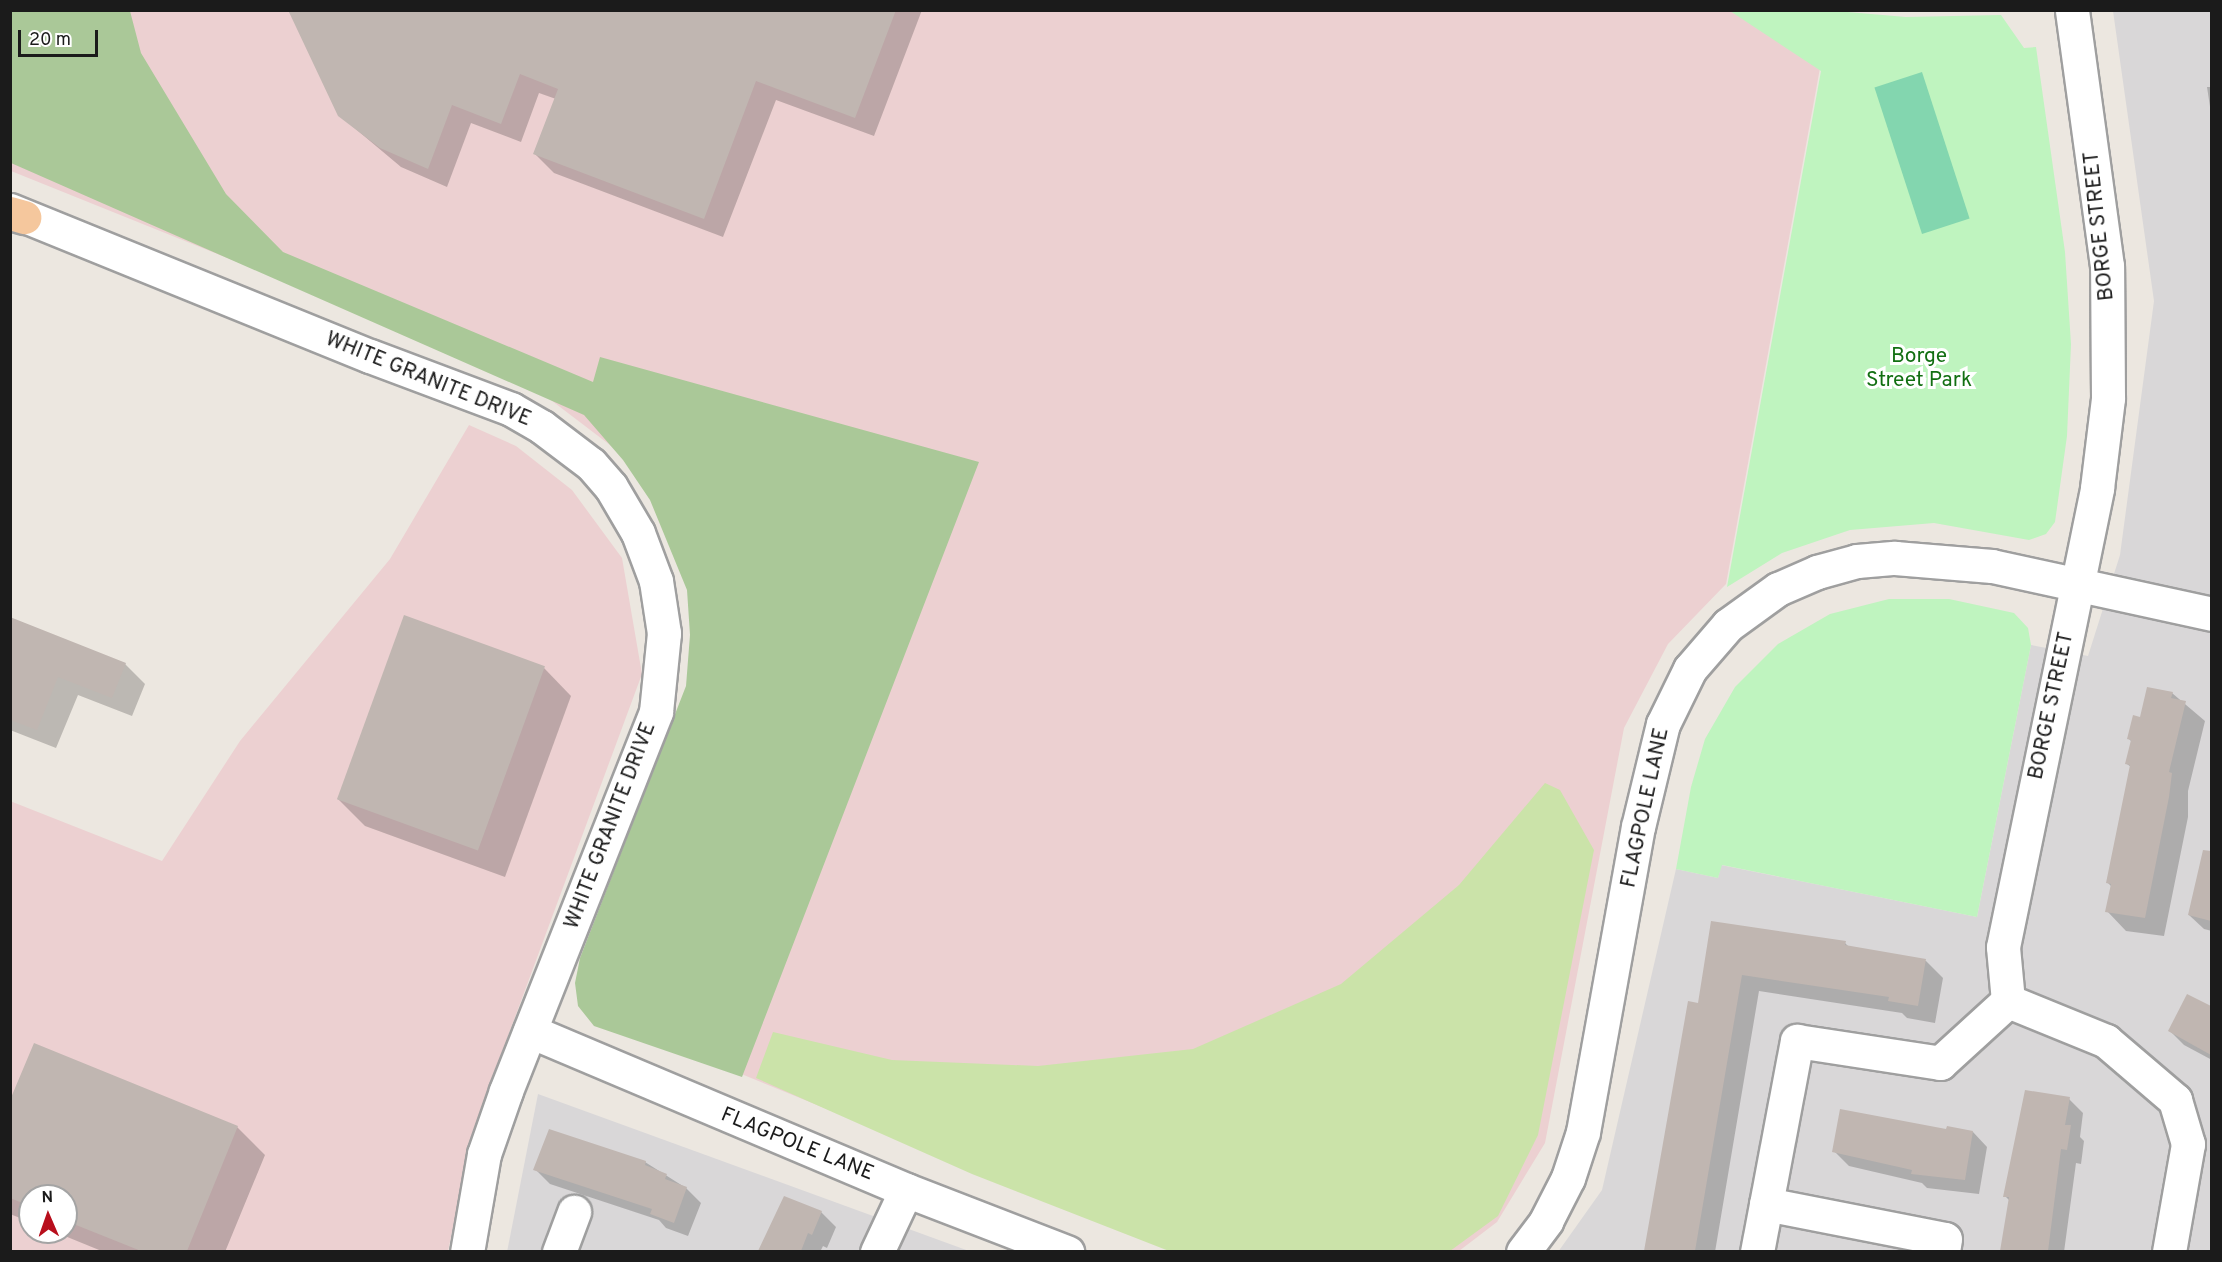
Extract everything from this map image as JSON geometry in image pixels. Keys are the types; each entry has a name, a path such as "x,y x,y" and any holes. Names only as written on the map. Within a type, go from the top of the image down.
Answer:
{"street":[{"name":"BORGE STREET","path":"2008,1001 2003,946 2097,488 2108,398 2109,323 2097,179 2072,10"},
{"name":"WHITE GRANITE DRIVE","path":"15,213 511,410 573,449 611,487 625,508 648,555 661,605 662,684 645,746 530,1031 484,1154 466,1251"},
{"name":"FLAGPOLE LANE","path":"1523,1251 1546,1221 1568,1178 1583,1132 1654,754 1676,694 1711,643 1742,613 1778,589 1817,572 1857,561 1895,558 1970,562 2211,614"},
{"path":"1757,1251 1797,1041 1940,1063 2008,1001 2106,1041 2175,1100 2188,1144 2169,1251"},
{"name":"FLAGPOLE LANE","path":"530,1031 906,1190 1063,1251"},
{"path":"877,1251 906,1190"},
{"path":"1766,1204 1945,1239 1943,1251"},
{"path":"559,1251 574,1212"}],"shaded area":[{"path":"1734,10 1820,68 1726,584 1668,644 1624,728 1545,1143 1497,1222 1459,1251 1175,1251 604,1018 701,670 687,565 631,461 518,375 11,171 10,11"},
{"path":"2113,11 2211,11 2211,1251 1558,1252 1602,1190 1676,869 1718,878 1721,865 1977,917 2031,645 2088,656 2120,555 2154,301"},
{"path":"469,425 516,446 572,490 622,558 642,674 474,1128 448,1251 11,1251 10,801 162,861 240,741 390,559"},
{"path":"538,1094 969,1251 507,1252"}],"green space":[{"path":"11,10 130,11 141,53 226,194 283,252 593,382 600,357 979,462 742,1077 594,1026 578,1006 575,983 580,958 686,686 690,635 687,590 650,500 623,460 584,415 11,163"},
{"name":"Borge Street Park","path":"1824,10 1906,17 2001,15 2024,48 2036,47 2065,252 2071,344 2067,436 2055,522 2046,534 2029,540 1934,523 1850,530 1782,553 1727,587 1821,71 1730,11"},
{"path":"1922,72 1970,218 1922,234 1874,87"},
{"path":"1889,599 1949,599 2014,613 2028,628 2031,645 1977,917 1722,865 1718,878 1676,869 1691,787 1705,739 1735,687 1778,644 1830,614"},
{"path":"1545,783 1560,790 1594,850 1538,1135 1498,1216 1450,1251 1169,1251 972,1174 756,1078 773,1032 892,1060 1038,1066 1193,1049 1341,984 1459,885"}],"building":[{"path":"288,10 896,10 855,118 756,81 704,219 533,154 558,89 520,74 501,124 452,105 428,169 380,148 338,116"},
{"path":"404,615 545,666 478,850 337,799"},
{"path":"10,617 126,663 112,698 58,677 37,730 10,720"},
{"path":"2147,687 2173,692 2171,698 2186,701 2169,772 2172,773 2169,797 2145,918 2105,912 2111,884 2106,883 2130,765 2125,764 2131,740 2127,739 2133,715 2140,717"},
{"path":"2203,850 2211,851 2211,921 2188,915"},
{"path":"1711,921 1846,941 1845,945 1926,959 1918,1006 1888,1001 1889,997 1742,975 1695,1251 1644,1251 1688,1001 1698,1003"},
{"path":"2187,994 2211,1006 2211,1055 2168,1031"},
{"path":"34,1043 238,1126 187,1251 141,1251 78,1226 78,1184 18,1184 18,1201 10,1198 10,1100"},
{"path":"2025,1090 2070,1097 2065,1125 2071,1125 2067,1150 2061,1149 2048,1251 2000,1251 2009,1197 2003,1197"},
{"path":"1840,1109 1946,1129 1947,1126 1973,1131 1965,1180 1911,1174 1912,1170 1832,1152"},
{"path":"549,1129 646,1161 645,1165 667,1174 665,1179 687,1187 674,1223 650,1214 652,1209 533,1170"},
{"path":"784,1196 822,1211 812,1235 808,1233 801,1251 758,1251"}]}
